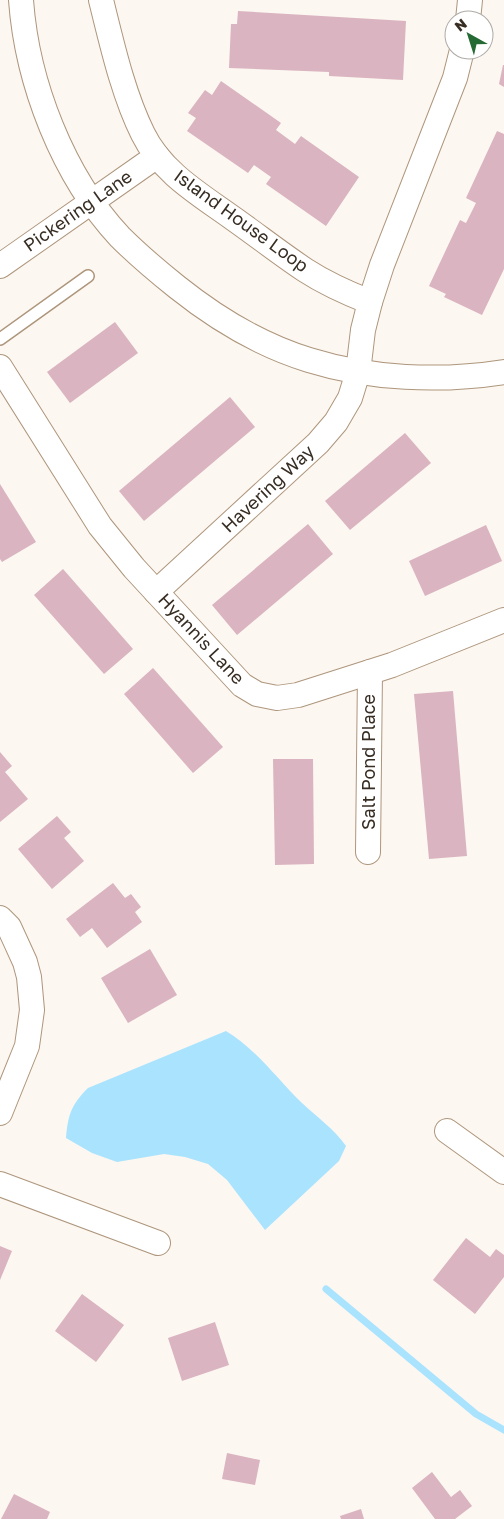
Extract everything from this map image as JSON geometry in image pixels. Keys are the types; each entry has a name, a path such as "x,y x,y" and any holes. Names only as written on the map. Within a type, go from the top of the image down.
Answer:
{"street":[{"path":"21,0 30,59 43,106 60,147 92,201 119,236 152,267 200,306 237,329 277,348 302,357 358,372 399,376 455,377 504,372"},
{"name":"Island House Loop","path":"101,0 111,42 130,101 143,135 157,156 178,179 305,270 341,290 370,302"},
{"path":"358,372 370,302 382,265 455,78 460,60"},
{"name":"Pickering Lane","path":"0,266 157,156"},
{"name":"Hyannis Lane","path":"0,367 100,526 156,592 242,685 257,694 277,698 298,695 392,665 504,620"},
{"name":"Havering Way","path":"156,592 318,443 336,422 350,398 358,372"},
{"name":"Salt Pond Place","path":"368,852 370,672"},
{"path":"0,918 9,928 25,962 29,977 32,1010 27,1046 0,1113"},
{"path":"447,1131 504,1172"},
{"path":"0,1184 158,1243"}],"lane":[{"path":"0,338 88,276"}],"water":[{"path":"226,1031 257,1055 346,1146 339,1161 265,1230 227,1180 208,1164 185,1157 164,1154 117,1162 92,1153 66,1138 71,1111 88,1088"}],"building":[{"path":"238,11 406,21 403,80 329,76 329,72 229,68 231,24 237,24"},
{"path":"504,65 504,87 499,84"},
{"path":"221,81 281,123 276,130 295,144 301,136 359,177 326,226 266,184 271,177 254,165 248,173 187,131 196,118 188,113 205,90 212,95"},
{"path":"497,131 504,134 504,269 482,315 444,297 446,294 429,286 460,220 466,223 476,203 466,198"},
{"path":"115,322 138,353 70,403 47,372"},
{"path":"230,397 255,427 144,521 119,491"},
{"path":"405,433 431,463 350,530 325,501"},
{"path":"0,484 36,542 2,562 0,559"},
{"path":"308,524 333,554 237,635 212,605"},
{"path":"486,525 502,561 425,596 409,561"},
{"path":"63,569 133,649 104,674 34,595"},
{"path":"153,668 223,747 193,773 124,694"},
{"path":"453,691 467,856 429,859 414,694"},
{"path":"0,752 12,766 5,772 28,799 0,822"},
{"path":"273,759 313,759 314,864 275,865"},
{"path":"57,816 71,832 64,838 84,861 52,889 18,849"},
{"path":"113,883 125,898 131,894 141,907 135,912 142,922 107,948 92,928 80,937 66,919"},
{"path":"150,949 177,995 128,1023 101,978"},
{"path":"466,1238 490,1257 496,1249 504,1255 504,1277 475,1314 433,1280"},
{"path":"0,1246 12,1251 0,1280"},
{"path":"82,1294 124,1325 96,1362 55,1331"},
{"path":"215,1322 229,1365 182,1381 168,1338"},
{"path":"227,1453 260,1460 255,1485 222,1479"},
{"path":"432,1472 451,1497 460,1490 472,1506 455,1519 435,1519 412,1488"},
{"path":"14,1494 50,1512 47,1519 1,1519"},
{"path":"361,1509 364,1519 341,1519 340,1516"}],"waterway":[{"path":"326,1289 476,1414 504,1430"}]}
